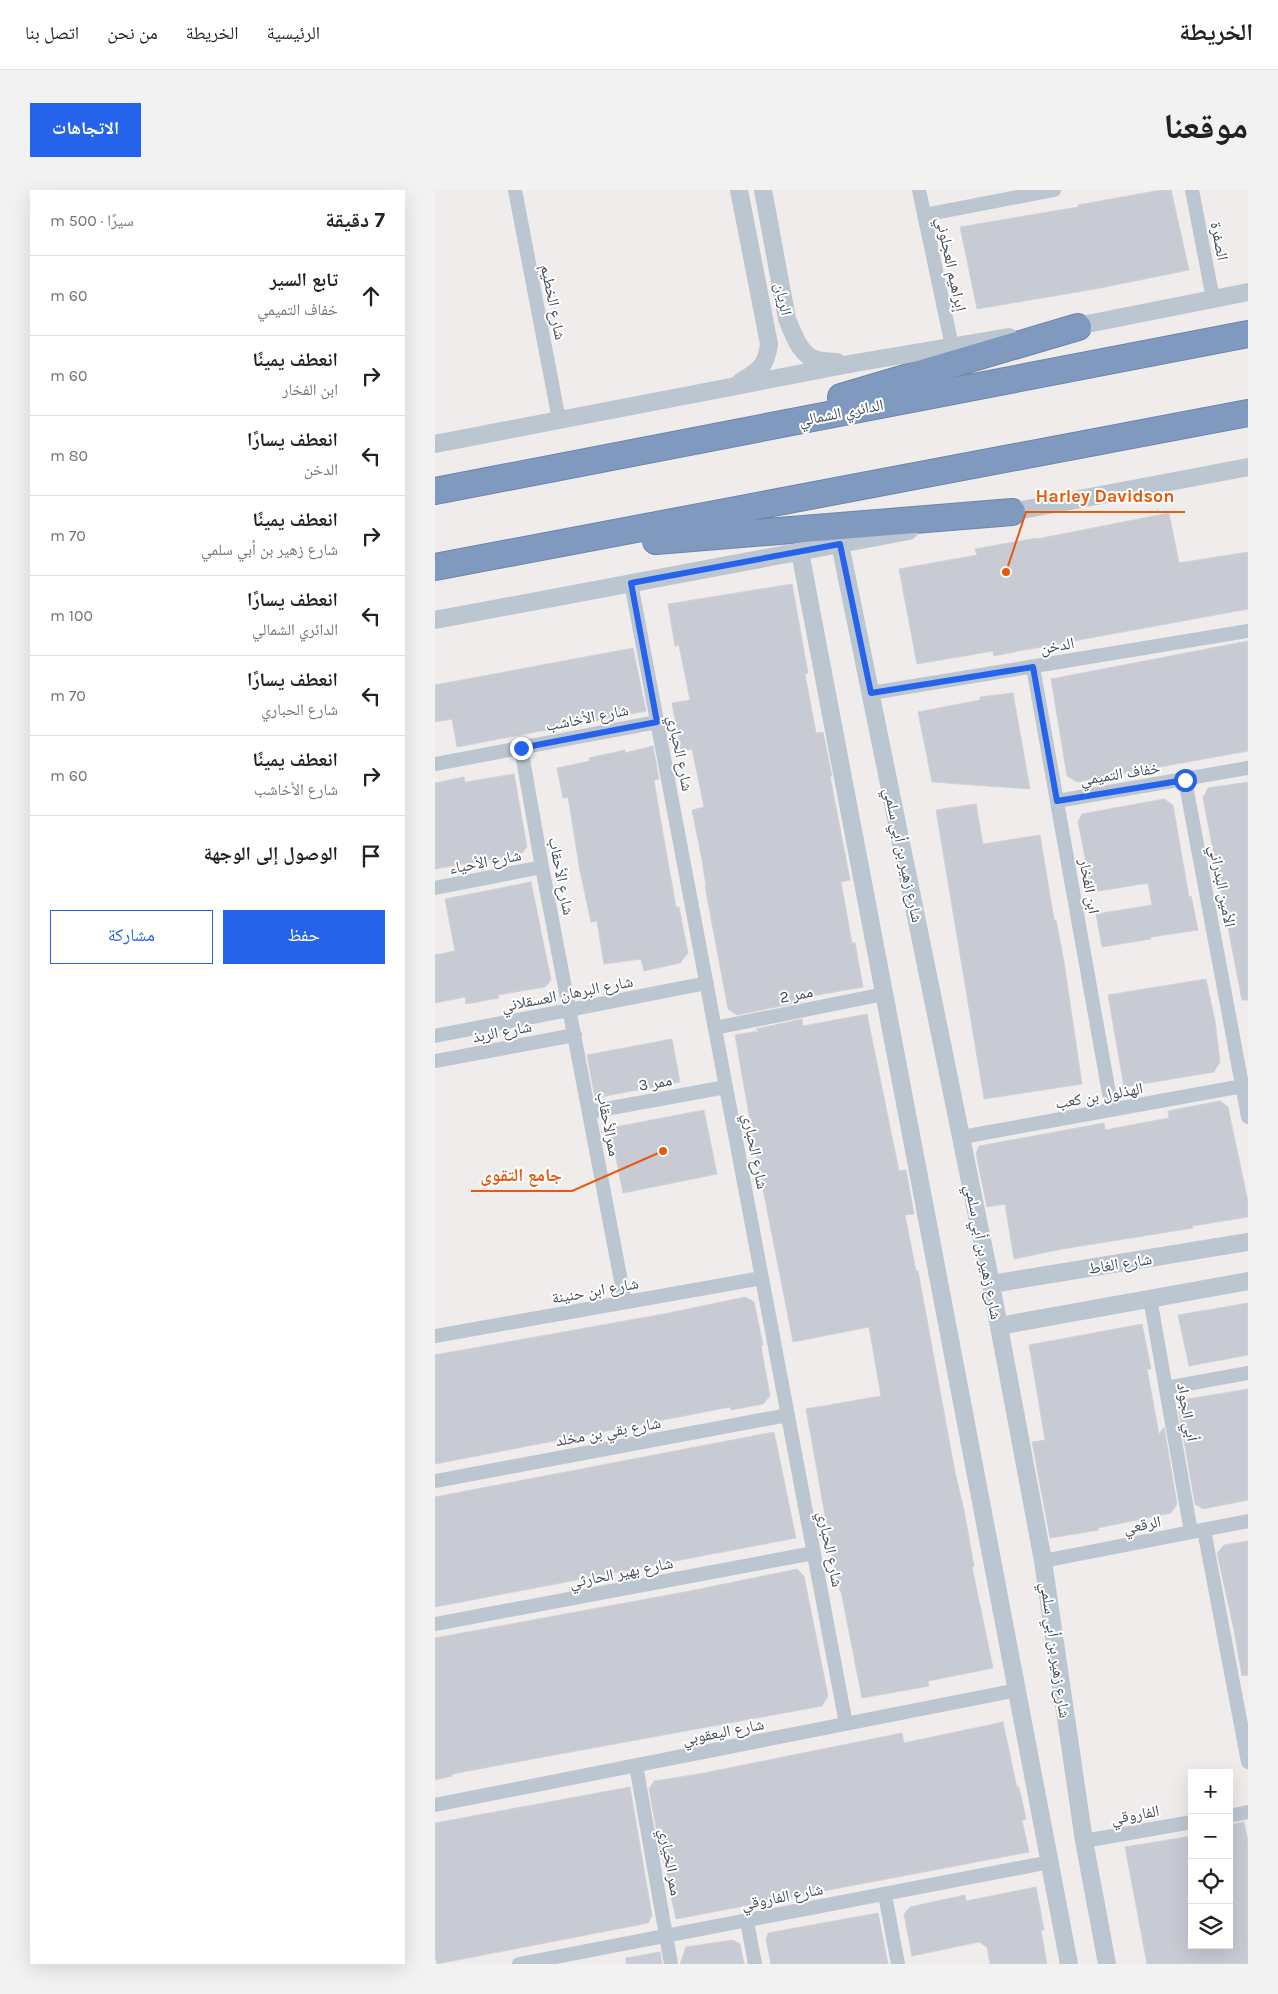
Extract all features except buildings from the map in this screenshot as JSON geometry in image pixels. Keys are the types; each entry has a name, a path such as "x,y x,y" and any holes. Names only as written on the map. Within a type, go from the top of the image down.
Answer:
{"highway":[{"path":"698,440 1078,327"},
{"name":"الدائري الشمالي","path":"435,491 1248,334"},
{"path":"435,567 1248,413"},
{"path":"521,552 1012,512"}],"street":[{"name":"شارع الخطيم","path":"515,190 559,420"},
{"name":"الريان","path":"730,388 759,371 767,358 767,337 739,190"},
{"name":"الريان","path":"763,190 787,319 797,342 807,354 816,360 855,363"},
{"name":"إبراهيم العجلوني","path":"919,190 952,346"},
{"name":"الصفرة","path":"1192,190 1213,299"},
{"path":"924,215 1048,191"},
{"path":"435,444 855,363 1078,327 1248,292"},
{"path":"767,337 793,332"},
{"path":"435,620 1248,467"},
{"name":"شارع زهير بن أبي سلمي","path":"840,544 999,1326 1043,1561 1084,1841 1107,1964"},
{"path":"799,552 1069,1964"},
{"name":"شارع الحباري","path":"631,583 846,1724"},
{"name":"الدخن","path":"871,693 1248,631"},
{"name":"ابن الفخار","path":"1033,667 1112,1110"},
{"name":"شارع الأخاشب","path":"435,764 657,722"},
{"name":"شارع الأحقاب","path":"521,748 570,1010"},
{"name":"خفاف التميمي","path":"1057,801 1248,768"},
{"name":"الأمين البدراني","path":"1185,780 1248,1117"},
{"name":"شارع الأحياء","path":"435,888 542,867"},
{"name":"شارع البرهان العسقلاني","path":"435,1036 707,984"},
{"name":"ممر 2","path":"715,1028 884,994"},
{"name":"ممرالأحقاب","path":"570,1010 625,1302"},
{"name":"شارع الربذ","path":"435,1061 575,1035"},
{"name":"الهذلول بن كعب","path":"962,1137 1243,1086"},
{"name":"ممر 3","path":"589,1112 726,1087"},
{"name":"شارع الغاط","path":"991,1284 1248,1242"},
{"name":"شارع ابن حنينة","path":"435,1336 762,1278"},
{"path":"999,1326 1248,1281"},
{"name":"أبي الجواد","path":"1150,1298 1166,1388 1248,1762"},
{"path":"1166,1388 1248,1373"},
{"name":"شارع بقي بن مخلد","path":"435,1481 788,1415"},
{"name":"الرقعي","path":"1043,1561 1248,1521"},
{"name":"شارع بهير الحارثي","path":"435,1624 814,1554"},
{"name":"شارع اليعقوبي","path":"435,1805 1017,1690"},
{"name":"ممر الخياري","path":"636,1766 671,1964"},
{"path":"1233,1815 1248,1812"},
{"name":"الفاروقي","path":"1084,1841 1188,1823"},
{"name":"شارع الفاروقي","path":"519,1964 585,1958 666,1936 1050,1862"},
{"path":"885,1895 898,1964"},
{"path":"747,1921 755,1964"}],"place":[{"name":"Harley Davidson","path":"1006,572"},
{"name":"جامع التقوى","path":"663,1151"}],"route":[{"path":"521,748 657,722 631,583 840,544 871,693 1033,667 1057,801 1185,780"}]}
